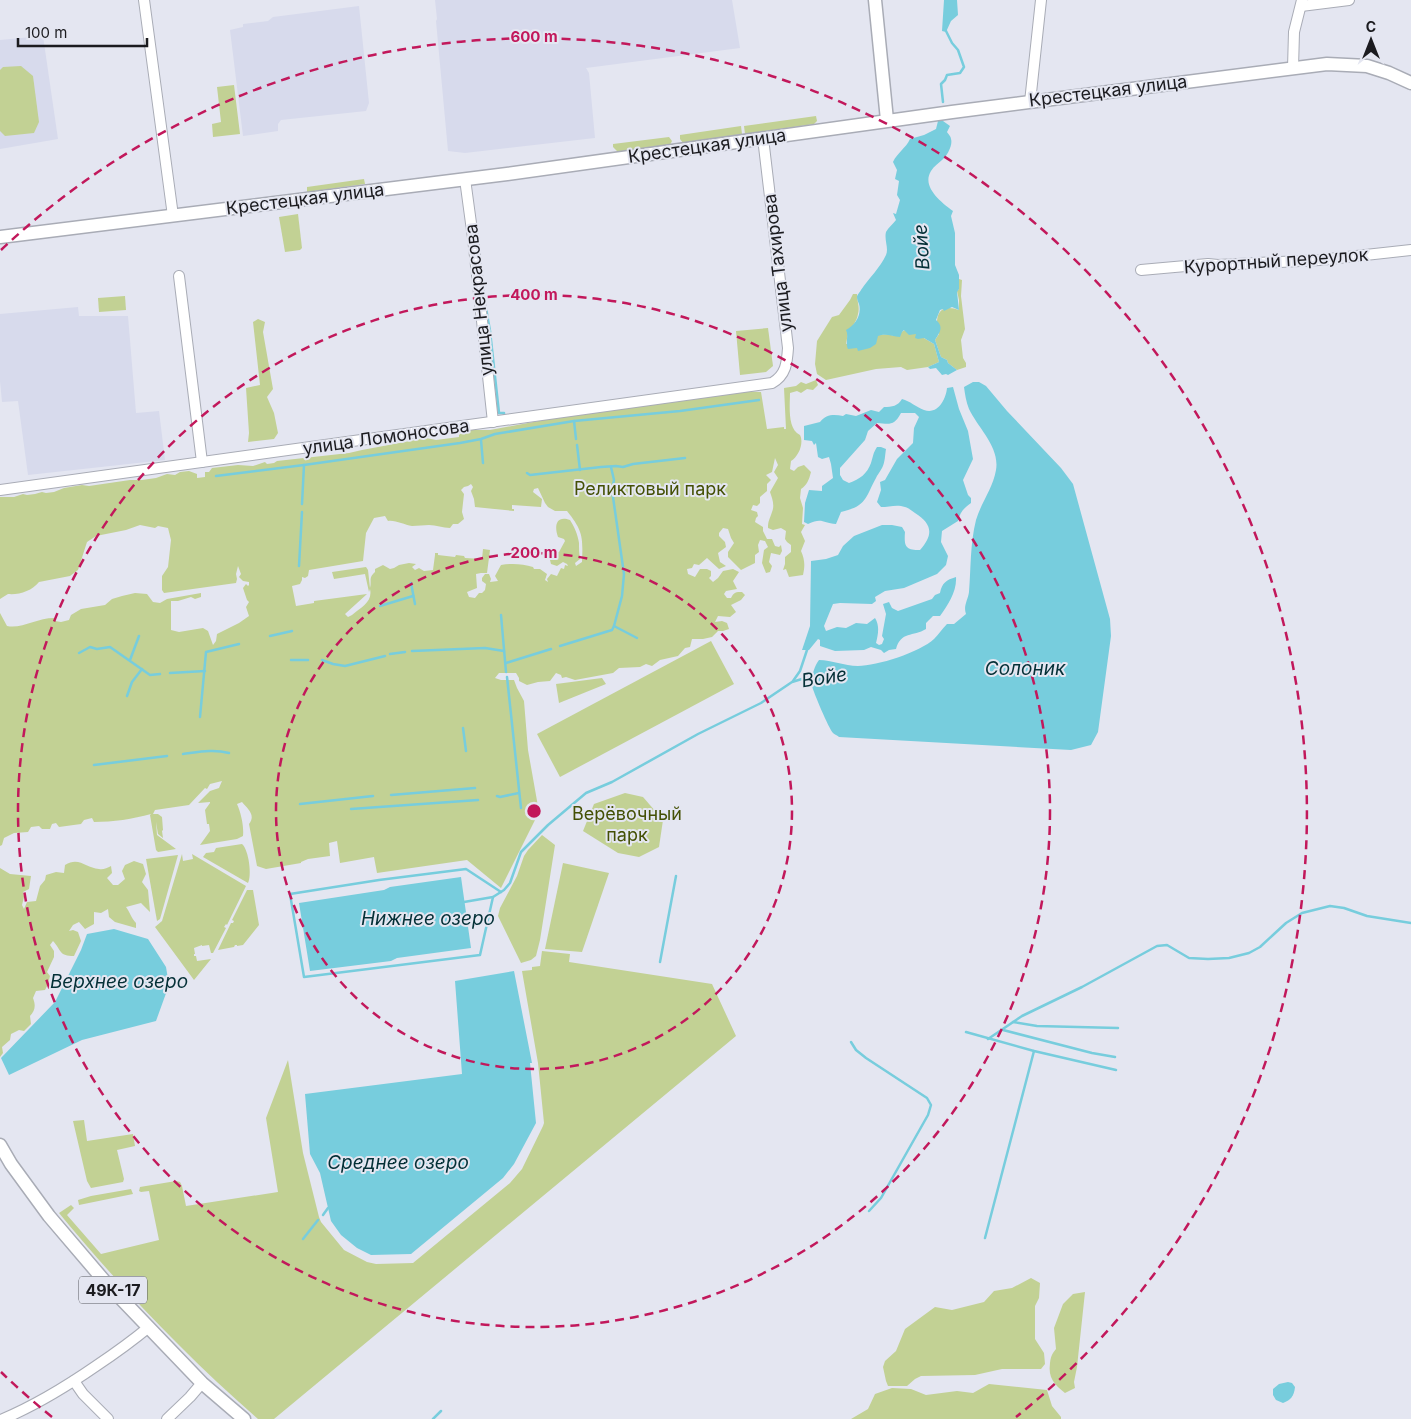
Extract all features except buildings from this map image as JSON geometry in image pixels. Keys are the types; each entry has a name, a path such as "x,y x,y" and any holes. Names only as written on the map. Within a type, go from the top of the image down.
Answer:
{"main road":[{"path":"875,0 887,120"},
{"name":"Крестецкая улица","path":"0,237 465,179 887,120 1327,64 1367,66 1411,83"},
{"name":"49К-17","path":"0,1145 49,1216 107,1284 202,1383 244,1419"}],"street":[{"path":"144,0 173,216"},
{"path":"1030,102 1041,0"},
{"path":"1293,68 1294,32 1302,3 1349,0"},
{"name":"улица Тахирова","path":"763,138 788,348 787,364 779,379 772,383"},
{"name":"улица Некрасова","path":"465,179 493,422"},
{"name":"Курортный переулок","path":"1141,270 1208,264 1320,260 1411,250"},
{"path":"179,276 202,462"},
{"name":"улица Ломоносова","path":"0,490 772,383"},
{"path":"3,1419 29,1408 74,1381 149,1327"},
{"path":"74,1381 83,1394 108,1419"},
{"path":"167,1419 202,1383"}],"shaded area":[{"path":"435,0 732,0 740,48 586,68 589,73 595,138 465,153 448,151"},
{"path":"359,6 369,103 366,111 281,120 278,124 278,131 243,136 230,30 243,27 243,24 268,21 273,17"},
{"path":"43,36 58,139 0,149 0,40"},
{"path":"78,307 79,316 128,316 136,413 159,411 165,460 28,475 18,401 2,402 0,381 0,314"}],"green space":[{"path":"21,66 33,76 39,122 34,133 5,136 0,131 0,70 3,67"},
{"path":"234,85 240,134 213,137 212,124 221,122 217,87"},
{"path":"816,116 817,121 814,124 745,134 744,126"},
{"path":"741,126 742,134 683,143 680,139 680,135"},
{"path":"669,137 672,141 670,145 618,152 613,147 613,144"},
{"path":"364,179 365,184 307,192 307,187"},
{"path":"298,214 302,248 285,252 279,217"},
{"path":"959,279 962,280 961,296 965,329 961,340 966,367 957,370 941,357 935,340 939,334 937,323 939,313 947,308 959,310 957,291 959,289"},
{"path":"853,294 857,294 859,311 857,319 848,334 846,344 877,335 894,336 905,330 917,334 934,344 939,362 928,367 907,370 901,367 876,369 826,380 817,374 815,364 817,341 832,317 839,315"},
{"path":"125,296 126,310 99,312 98,298"},
{"path":"258,319 265,322 263,332 273,389 267,397 274,413 278,433 274,439 248,442 246,388 260,385 253,322"},
{"path":"768,328 773,366 766,372 740,375 736,331"},
{"name":"Реликтовый парк","path":"816,380 818,385 813,390 807,389 801,393 797,391 790,393 791,422 793,428 800,435 801,445 798,453 791,461 790,469 794,471 804,465 811,472 808,482 801,489 800,498 803,508 802,524 805,525 801,532 805,541 801,551 804,563 803,575 789,577 786,569 783,570 785,557 791,552 791,545 785,539 786,531 781,528 773,530 768,528 773,509 770,492 778,478 774,472 778,465 775,458 772,472 766,475 771,480 767,484 767,491 760,497 760,503 757,506 753,505 751,510 757,512 758,516 755,522 763,527 767,539 772,539 775,546 779,547 781,545 782,551 780,555 771,553 769,562 772,566 770,572 766,573 762,563 764,550 768,547 765,541 760,540 758,545 759,552 755,555 755,563 741,570 728,557 728,552 734,543 728,529 723,528 719,536 725,542 726,547 718,553 720,562 726,566 719,569 707,558 699,565 694,564 692,568 687,569 688,574 695,577 700,569 711,571 709,578 713,582 723,571 733,569 739,572 733,581 737,589 726,591 724,594 727,598 731,598 737,592 742,592 745,595 741,600 731,605 736,612 730,617 718,616 715,622 722,621 727,623 729,629 718,631 712,637 692,639 690,647 685,648 678,656 660,660 652,666 646,664 640,667 619,668 613,673 575,680 566,677 562,678 561,675 556,673 550,681 527,685 519,681 516,673 499,673 495,678 514,680 524,701 528,750 539,812 501,888 467,860 377,873 374,857 340,863 337,841 329,843 330,856 266,869 257,866 249,824 252,818 249,810 242,802 237,804 242,820 243,836 237,839 200,845 210,831 205,810 210,802 198,803 210,791 219,788 222,781 210,784 189,805 155,810 153,814 158,814 162,817 163,838 158,834 156,822 157,835 176,849 158,852 156,850 151,814 130,819 94,822 92,818 84,820 81,824 59,827 56,823 52,824 50,829 42,829 39,826 31,827 28,832 14,833 4,838 0,846 0,613 7,626 13,627 48,618 54,618 55,621 61,622 69,620 71,615 81,609 105,605 112,599 135,593 147,594 153,602 160,603 167,599 201,593 201,597 195,599 191,597 171,601 171,630 179,632 203,628 208,631 213,645 217,634 249,616 246,607 249,602 243,588 246,584 249,585 249,582 243,581 239,577 241,574 238,566 236,583 164,593 162,590 162,576 168,567 171,540 168,528 140,525 96,536 87,542 78,570 70,576 39,582 29,590 8,594 0,599 0,497 54,492 82,485 89,486 142,480 189,471 197,474 197,478 205,477 205,472 209,472 212,468 238,465 253,466 265,462 267,464 277,461 349,453 426,438 436,440 459,437 465,430 490,430 565,416 717,396 741,391 761,392 767,429 784,427 786,429 784,388 796,386 801,382 806,384","holes":["471,484 473,487 471,491 475,507 514,511 512,505 541,507 542,499 533,492 534,489 538,488 548,507 555,511 567,511 579,529 582,540 582,562 576,566 575,563 580,559 578,540 570,520 562,519 557,522 557,533 558,537 565,541 559,552 549,556 551,564 557,566 563,562 568,566 565,565 564,569 561,568 557,576 551,574 547,579 548,582 545,580 547,574 540,569 521,565 501,565 495,576 498,581 490,582 489,574 485,574 482,578 482,581 486,584 485,590 475,598 469,597 467,592 477,588 476,574 487,573 490,550 483,549 482,559 465,558 464,556 456,555 455,557 438,555 438,553 435,553 433,570 424,571 419,568 415,570 412,567 416,564 409,563 390,569 383,565 375,569 371,578 370,588 366,567 332,572 334,579 365,574 369,592 370,589 370,597 362,607 348,617 345,614 367,594 314,601 314,603 296,606 292,586 300,584 302,577 308,576 309,570 363,561 366,533 374,518 385,516 388,521 412,526 432,525 450,528 453,524 458,524 464,519 462,512 464,494 461,490"]},
{"path":"711,641 734,684 560,777 537,734"},
{"path":"602,678 606,684 559,703 556,684"},
{"name":"Верёвочный парк","path":"625,793 643,797 663,820 659,847 639,857 618,853 583,831 594,804"},
{"path":"542,835 555,845 540,940 536,956 531,960 521,963 498,916 500,908 517,876 524,856"},
{"path":"242,844 249,863 250,875 248,883 203,857 206,853 214,852 216,848"},
{"path":"182,854 183,861 193,859 192,854 246,886 227,925 224,927 226,928 213,953 211,953 209,945 194,948 194,956 196,956 197,961 211,959 194,980 155,927 162,921"},
{"path":"178,855 160,919 157,921 146,859"},
{"path":"134,861 143,864 146,874 142,882 148,890 150,912 141,903 126,907 136,923 136,928 115,922 109,917 108,909 101,913 94,912 94,924 85,929 79,922 73,925 69,931 78,932 81,941 74,956 63,954 53,941 50,945 54,951 54,957 47,972 50,976 48,984 45,990 36,991 33,998 35,1006 30,1016 31,1024 24,1031 19,1030 11,1034 10,1040 2,1047 3,1053 0,1057 0,868 10,874 31,876 29,889 23,892 22,905 24,909 27,902 36,901 40,886 45,880 46,875 56,872 64,873 65,865 78,862 100,869 111,866 112,873 107,878 113,885 118,885 125,879 122,871 125,865"},
{"path":"563,863 609,873 582,952 545,949"},
{"path":"247,890 253,890 259,925 243,945 235,945 234,947 218,950 231,923 234,921 232,920"},
{"path":"542,951 570,954 569,962 712,984 736,1036 274,1419 258,1419 205,1371 130,1294 59,1213 71,1205 74,1208 67,1215 101,1254 159,1240 149,1191 141,1192 139,1191 140,1187 180,1182 186,1206 278,1192 266,1118 288,1060 303,1153 321,1222 344,1250 367,1262 376,1264 413,1263 510,1183 522,1169 543,1126 538,1063 522,971 532,970 532,967 540,966"},
{"path":"84,1120 87,1141 133,1134 135,1146 117,1150 124,1179 123,1182 91,1188 87,1181 73,1121"},
{"path":"131,1189 133,1194 79,1205 78,1200 91,1196"},
{"path":"1031,1278 1040,1283 1039,1298 1035,1306 1035,1339 1044,1353 1045,1364 1041,1369 1002,1369 975,1375 921,1376 907,1386 888,1386 883,1367 885,1361 896,1351 905,1329 935,1307 952,1310 984,1302 994,1291 1012,1288"},
{"path":"1085,1292 1074,1382 1075,1388 1065,1393 1055,1384 1050,1373 1051,1359 1056,1349 1054,1328 1063,1304 1073,1294"},
{"path":"989,1384 1047,1390 1052,1406 1061,1419 851,1419 868,1409 875,1394 892,1388 911,1389 926,1395 957,1391 973,1393"}],"water":[{"path":"944,0 957,0 958,15 951,21 946,32 942,31"},
{"path":"938,121 943,121 950,126 947,132 951,138 951,144 946,156 931,171 929,183 934,194 953,211 951,216 955,233 955,265 959,275 959,289 957,292 959,310 952,307 944,311 943,309 940,310 936,320 941,327 935,340 941,357 957,370 948,375 942,375 936,368 930,369 928,367 939,362 934,344 924,338 915,338 916,334 909,335 904,330 900,337 881,335 878,336 876,344 870,348 858,351 857,348 848,349 846,330 857,319 860,308 857,296 886,255 886,232 896,220 893,213 896,214 900,200 897,195 899,181 895,179 897,170 893,162 910,139 936,129"},
{"name":"Солоник","path":"973,382 979,382 986,386 1061,468 1073,484 1110,619 1111,636 1098,732 1091,745 1071,750 839,737 831,730 812,686 812,676 819,660 858,666 887,661 919,649 934,639 947,624 954,624 966,614 965,608 969,592 974,529 996,470 995,453 992,446 967,404 964,387"},
{"path":"953,387 968,431 973,459 963,480 968,495 971,498 971,503 960,515 958,521 942,531 941,542 948,556 946,565 937,574 904,588 885,591 875,597 876,601 872,604 833,604 824,626 826,631 837,627 846,628 856,623 867,624 875,618 878,627 876,643 879,645 882,644 884,639 882,636 886,614 883,604 889,602 892,608 898,611 932,599 940,593 945,582 956,577 955,587 949,603 940,616 933,616 926,623 926,629 904,637 898,643 896,649 884,653 871,647 864,650 835,651 820,646 820,640 818,639 809,650 802,650 810,626 811,561 838,555 843,546 854,536 882,525 902,527 905,532 905,544 911,549 920,550 928,539 929,534 928,525 925,521 908,508 902,506 881,507 877,502 881,490 880,482 885,480 897,459 913,443 914,428 919,417 915,413 901,413 891,423 877,423 868,431 865,440 840,468 840,475 843,480 849,483 863,476 871,463 877,447 886,449 883,466 867,496 861,504 841,512 836,524 820,521 808,524 804,522 805,503 809,490 822,491 822,486 833,478 829,457 822,459 818,457 816,443 814,445 812,441 804,440 804,426 820,422 830,415 843,416 846,414 856,416 871,410 879,412 884,407 897,405 902,399 924,410 933,410 943,401 947,388"},
{"name":"Нижнее озеро","path":"461,877 471,948 397,958 391,961 310,971 299,903"},
{"name":"Верхнее озеро","path":"114,929 148,939 166,967 169,985 156,1021 82,1040 9,1075 1,1058 55,1002 87,934"},
{"name":"Среднее озеро","path":"514,971 532,1063 530,1063 536,1123 514,1164 503,1178 411,1254 371,1255 357,1248 341,1235 331,1221 320,1173 310,1154 305,1094 462,1074 455,981"},
{"path":"1292,1383 1295,1387 1292,1397 1283,1403 1276,1400 1273,1395 1273,1389 1279,1384"}],"waterway":[{"name":"Войе","path":"943,102 941,84 947,75 960,73 964,67 958,50 946,31"},
{"path":"486,308 499,413 504,413 504,416"},
{"path":"216,476 460,443 495,434 574,421 680,411 759,400"},
{"path":"574,421 576,439"},
{"path":"481,440 483,463"},
{"path":"577,445 580,470"},
{"path":"527,473 530,475 601,467 623,467 633,464 685,458"},
{"path":"302,504 304,465"},
{"path":"560,646 612,630 614,626 622,596 624,574 612,490 614,480 611,467"},
{"path":"299,566 302,512"},
{"path":"411,583 415,604"},
{"path":"380,606 413,596"},
{"path":"501,615 506,672"},
{"path":"614,626 637,638"},
{"path":"270,636 292,631"},
{"path":"130,660 139,636"},
{"path":"200,717 206,652 239,644"},
{"path":"79,653 90,647 97,649 110,647 150,675 160,674"},
{"path":"793,681 800,671 808,647"},
{"path":"412,651 485,648 504,651"},
{"path":"506,663 551,649"},
{"path":"390,654 405,652"},
{"path":"322,660 345,666 385,656"},
{"path":"291,660 308,660"},
{"path":"127,696 132,682 142,669"},
{"path":"170,673 205,671"},
{"name":"Войе","path":"464,902 493,897 504,890 510,883 521,852 548,825 586,793 612,782 698,734 761,703 792,682 815,675"},
{"path":"507,677 521,808"},
{"path":"463,728 466,751"},
{"path":"183,754 212,751 229,753"},
{"path":"94,765 167,756"},
{"path":"391,795 475,788"},
{"path":"497,796 519,793"},
{"path":"300,804 373,796"},
{"path":"351,809 478,800"},
{"path":"493,897 480,955 304,977 290,894 466,869 501,892"},
{"path":"660,962 676,876"},
{"path":"988,1039 1022,1016 1082,987 1157,946 1167,945 1189,958 1229,958 1249,953 1260,947 1286,923 1302,913 1330,906 1344,908 1367,916 1411,923"},
{"path":"1013,1022 1037,1026 1118,1028"},
{"path":"1003,1030 1092,1053 1115,1057"},
{"path":"966,1032 1034,1051 1116,1070"},
{"path":"851,1042 856,1050 866,1058 927,1098 931,1105 928,1115 881,1198 869,1211"},
{"path":"985,1238 1034,1051"},
{"path":"323,1215 328,1208"},
{"path":"303,1239 318,1220"},
{"path":"433,1419 441,1411"}]}
